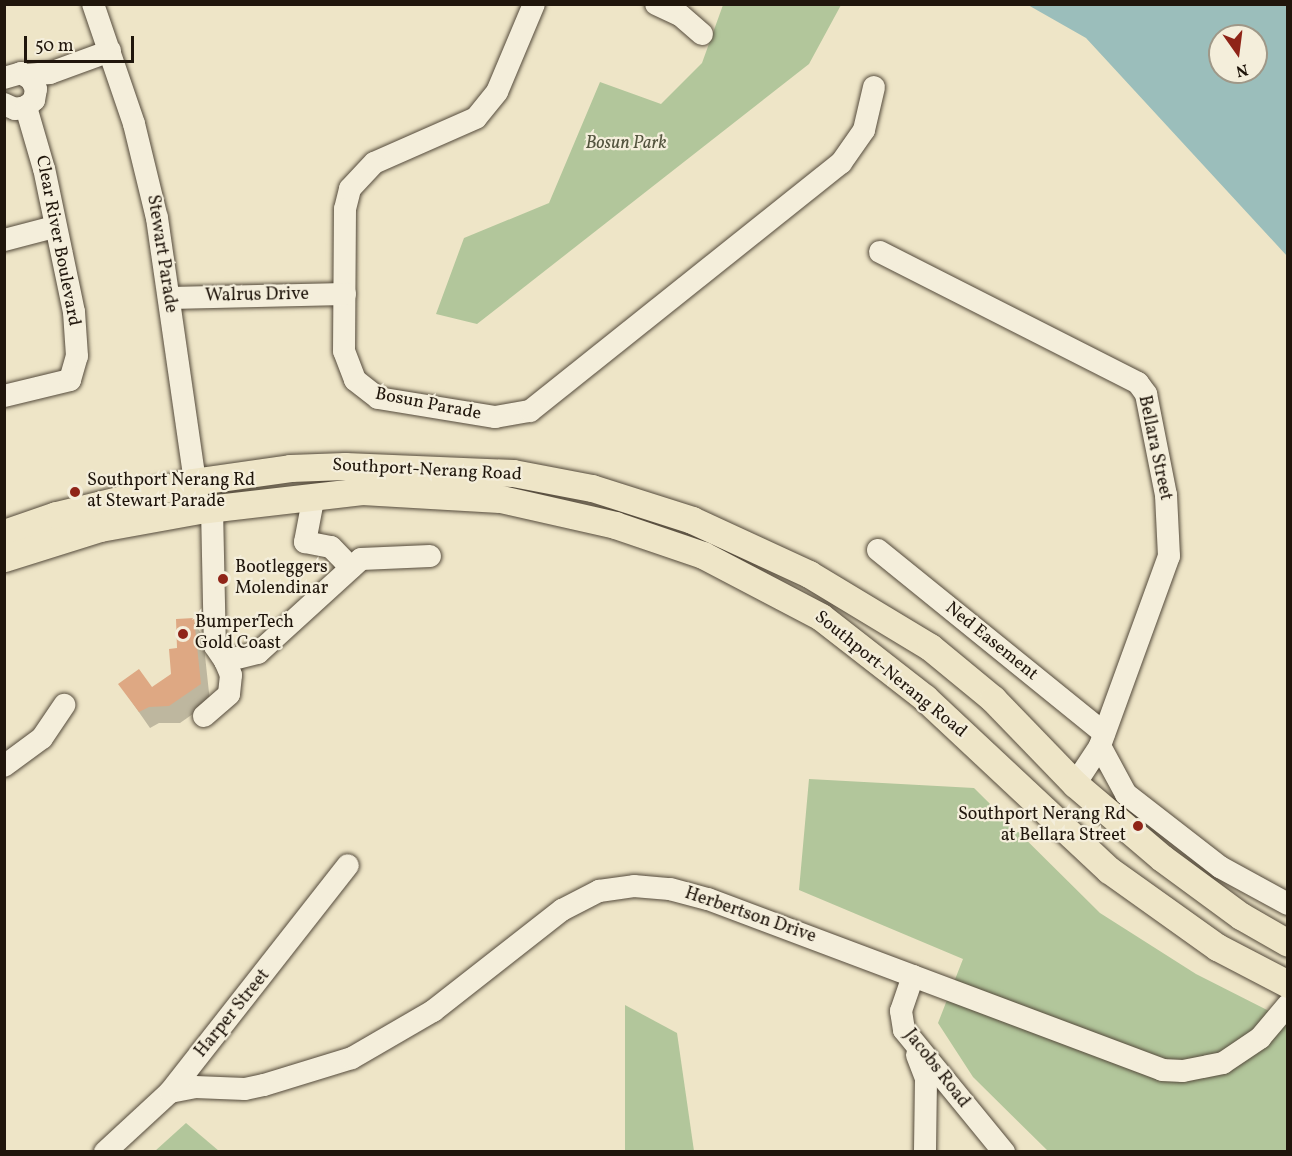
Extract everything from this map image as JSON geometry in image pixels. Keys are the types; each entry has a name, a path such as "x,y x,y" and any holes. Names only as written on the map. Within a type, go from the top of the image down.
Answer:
{"main road":[{"name":"Southport-Nerang Road","path":"4,534 56,515 192,482 290,468 345,466 513,473 592,488 692,520 809,574 930,647 993,699 1075,784 1161,858 1241,916 1287,942"},
{"name":"Southport-Nerang Road","path":"4,558 100,528 206,509 314,495 405,491 501,499 615,525 703,555 747,576 821,617 925,698 1108,870 1163,912 1217,947 1287,984"}],"street":[{"name":"Stewart Parade","path":"93,4 146,166 170,298 192,482 206,509 215,646 231,675 229,694 204,716"},
{"name":"Bosun Parade","path":"534,4 498,92 476,118 374,164 356,178 345,209 346,363 366,393 495,417 530,411 841,163 864,130 874,87"},
{"path":"656,4 680,15 702,34"},
{"name":"Clear River Boulevard","path":"4,396 70,380 77,356 74,312 54,227 44,169 16,85 50,73 113,60"},
{"path":"4,240 54,227"},
{"name":"Bellara Street","path":"880,252 1138,383 1146,394 1166,495 1169,556 1102,740 1075,784"},
{"name":"Walrus Drive","path":"170,298 345,294"},
{"path":"314,495 305,542 331,547 351,568"},
{"name":"Ned Easement","path":"878,550 1102,740"},
{"path":"225,661 258,653 351,568 368,557 430,556"},
{"path":"4,766 42,738 64,705"},
{"path":"1102,740 1126,794 1220,867 1287,904"},
{"name":"Harper Street","path":"105,1152 170,1092 348,865"},
{"name":"Herbertson Drive","path":"170,1092 195,1087 245,1089 317,1072 393,1037 562,910 599,891 634,886 670,889 708,899 1162,1070 1183,1071 1223,1063 1260,1038 1287,1005"},
{"name":"Jacobs Road","path":"913,976 901,1021 920,1052 1004,1152"},
{"path":"920,1052 917,1058 926,1079 925,1152"}],"green space":[{"name":"Bosun Park","path":"723,5 841,5 809,64 477,324 436,314 464,238 549,203 600,82 661,104 702,63"},
{"path":"809,779 974,788 1100,913 1196,974 1287,1020 1287,1151 1048,1151 973,1077 938,1023 963,959 799,890"},
{"path":"625,1005 677,1033 694,1151 625,1151"},
{"path":"186,1123 219,1151 155,1151"}],"water":[{"path":"1028,5 1287,5 1287,256 1086,38"}],"building":[{"path":"194,618 201,684 169,706 149,707 139,712 118,684 139,669 152,687 171,674 169,649 177,648 176,619"}],"place":[{"name":"Southport Nerang Rd at Stewart Parade","path":"75,492"},
{"name":"Bootleggers Molendinar","path":"223,579"},
{"name":"BumperTech Gold Coast","path":"183,634"},
{"name":"Southport Nerang Rd at Bellara Street","path":"1138,826"}]}
